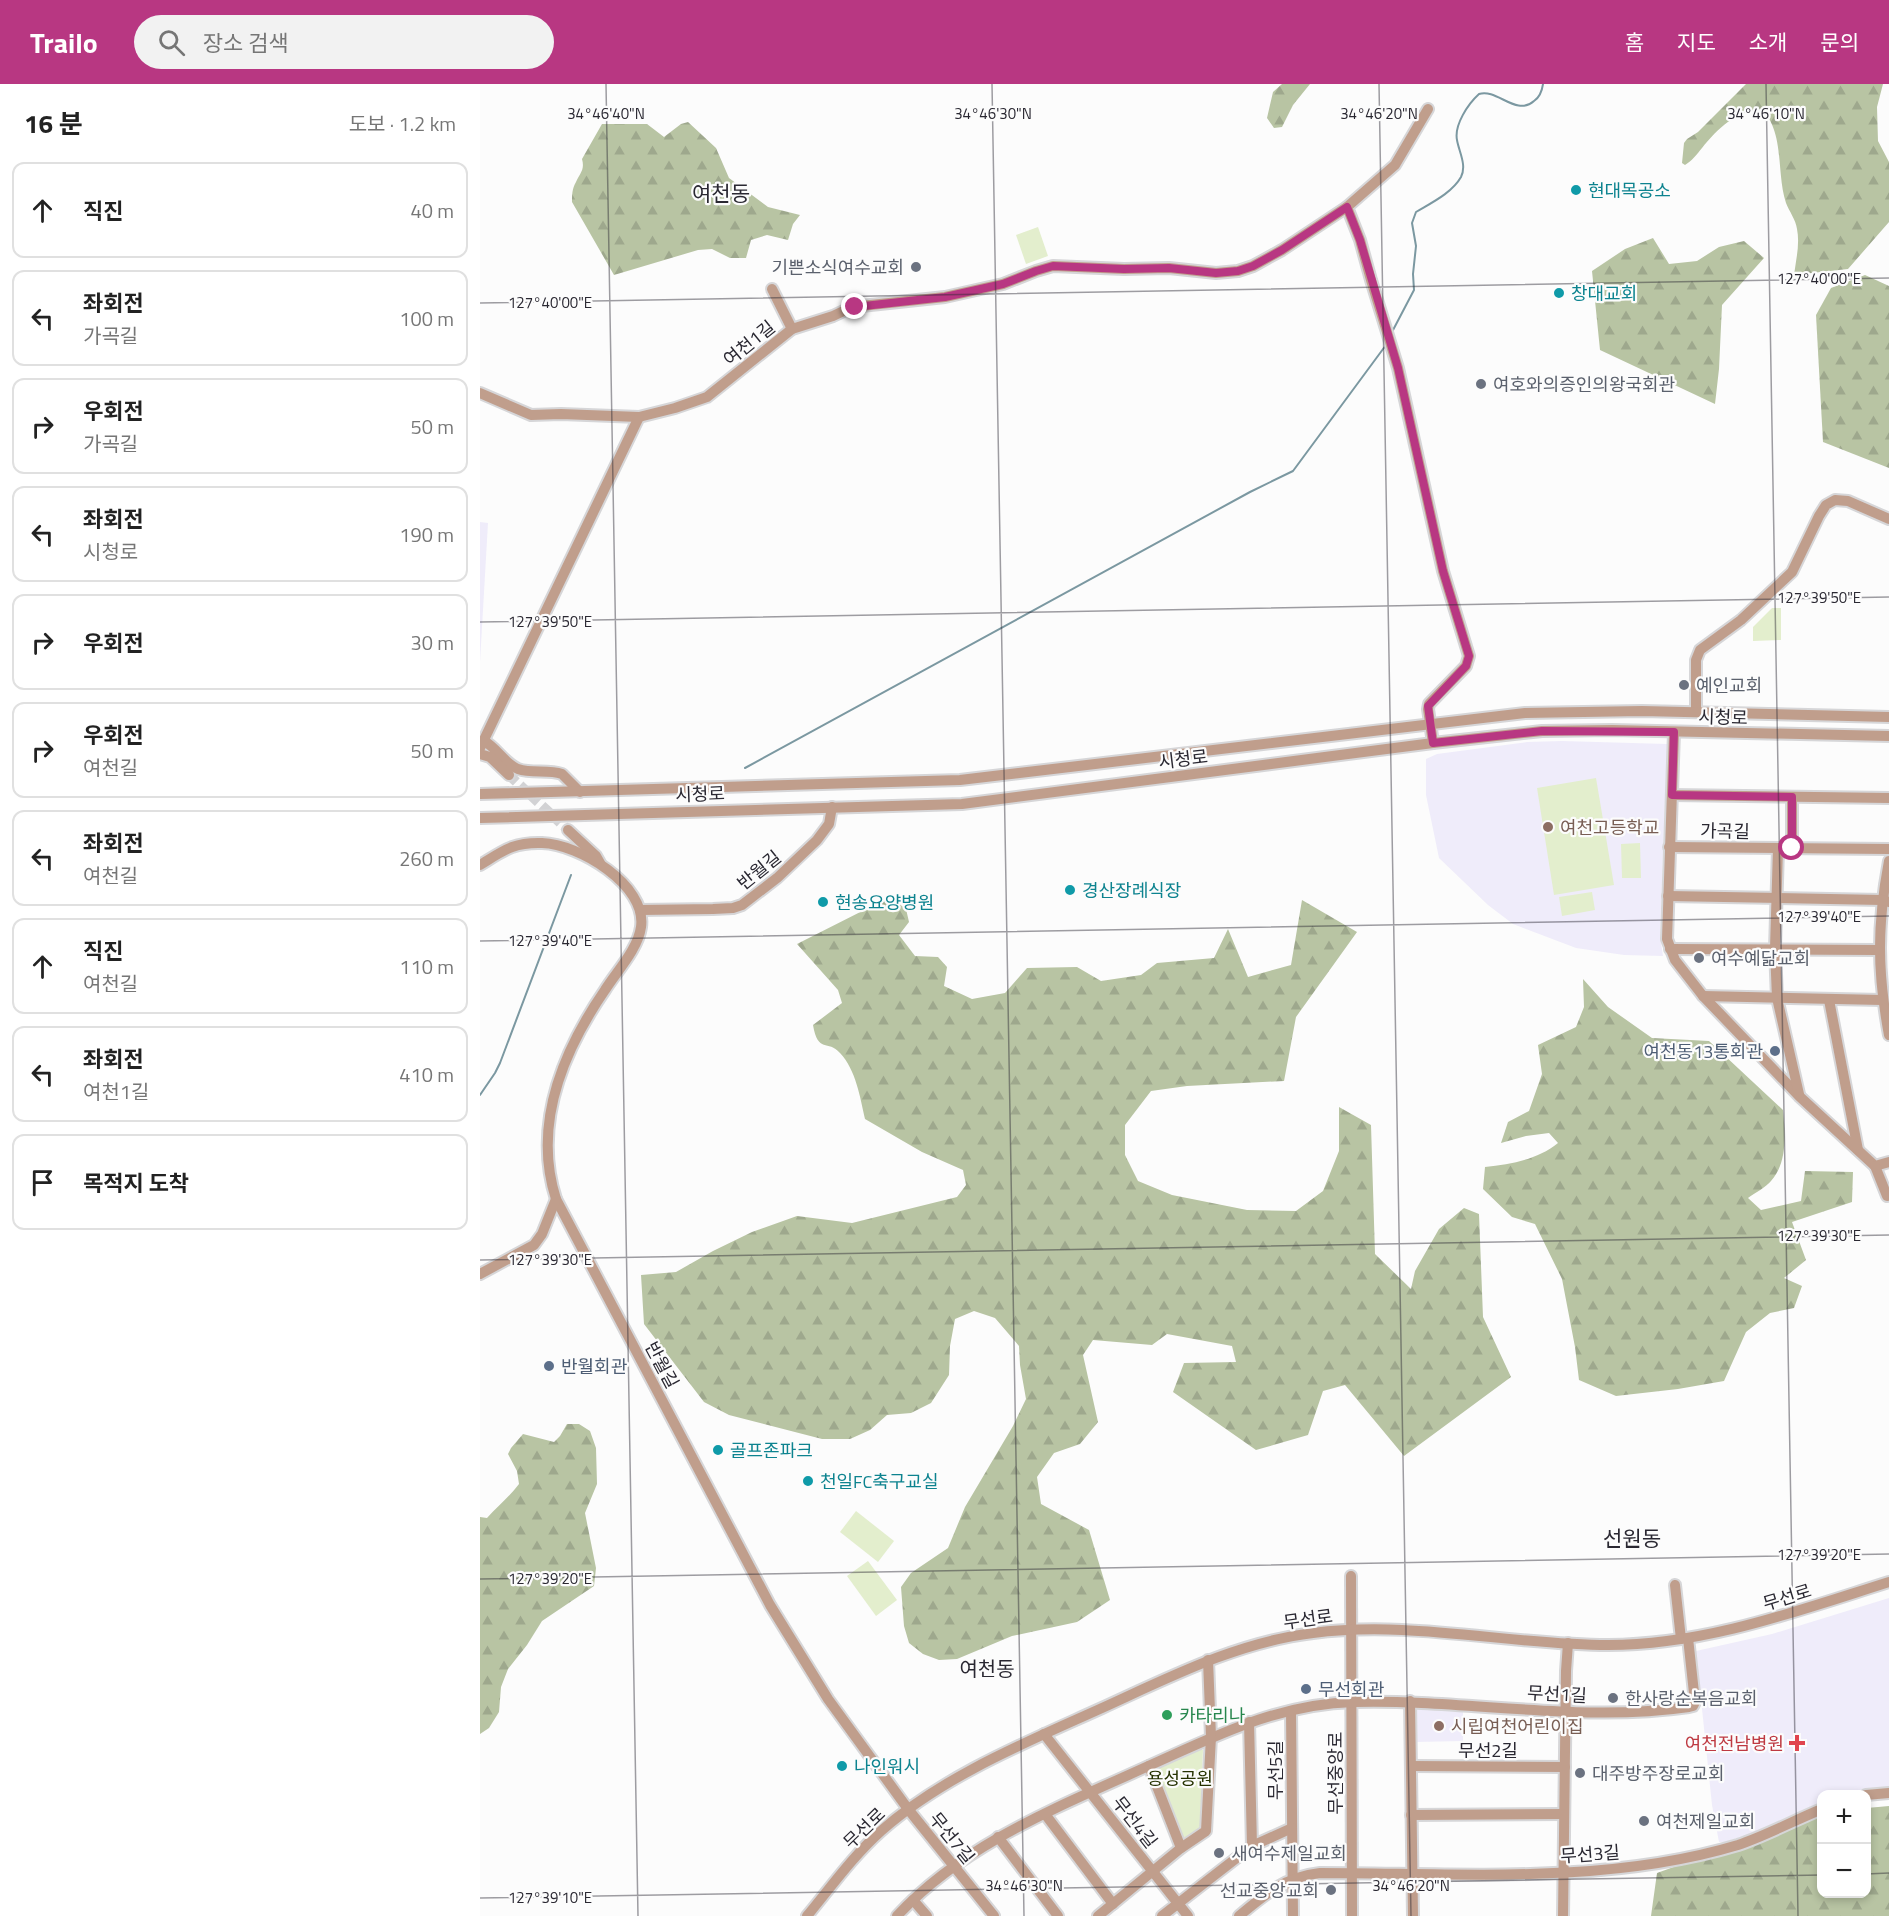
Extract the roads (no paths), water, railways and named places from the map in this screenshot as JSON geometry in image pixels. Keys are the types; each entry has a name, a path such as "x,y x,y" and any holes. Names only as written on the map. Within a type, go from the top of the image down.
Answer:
{"street":[{"name":"여천1길","path":"480,393 531,415 639,417 707,397 792,329 833,316 852,307 945,297 1003,284 1053,266 1169,268 1216,273 1238,271 1253,266 1282,250 1347,207 1395,165 1428,109"},
{"path":"1347,207 1360,240 1391,344 1443,571 1469,656 1466,666 1429,704 1433,743"},
{"path":"772,289 792,329"},
{"path":"580,792 562,774 528,771 513,766 492,745 482,745 639,417"},
{"path":"1696,712 1696,660 1700,650 1741,620 1792,572 1826,505 1835,500 1848,501 1889,519"},
{"name":"시청로","path":"480,794 580,792 718,784 960,780 1534,713 1696,712 1889,717"},
{"path":"1834,716 1834,736"},
{"name":"시청로","path":"480,818 962,804 1542,731 1889,736"},
{"path":"1674,732 1667,939 1670,950 1683,973 1702,996 1799,1096 1875,1166 1887,1196"},
{"path":"480,754 490,757 509,775"},
{"name":"가곡길","path":"1672,795 1889,798"},
{"path":"1792,797 1792,848"},
{"name":"반월길","path":"832,807 830,824 822,835 777,878 741,905 734,908 640,910 640,930 632,949 583,1025 556,1085 550,1110 547,1140 549,1171 556,1198 770,1605 828,1699 908,1809"},
{"path":"568,830 596,856 601,866"},
{"path":"480,865 507,848 542,843 569,849 601,866 623,883 640,910"},
{"name":"가곡길","path":"1669,847 1889,849"},
{"path":"1778,848 1775,949 1777,998 1799,1096"},
{"path":"1889,861 1878,950 1882,1000 1889,1035"},
{"path":"1668,896 1885,901"},
{"path":"640,930 653,914 665,911"},
{"path":"1670,950 1878,950"},
{"path":"1702,996 1882,1000"},
{"path":"1829,1000 1858,1150"},
{"path":"1875,1166 1889,1162"},
{"path":"480,1274 532,1247 542,1234 556,1198"},
{"name":"무선중앙로","path":"1351,1576 1352,1916"},
{"name":"무선로","path":"807,1916 856,1856 908,1809 1002,1754 1208,1660 1296,1635 1351,1630 1444,1633 1611,1645 1684,1638 1765,1621 1889,1582"},
{"path":"1675,1585 1684,1638"},
{"name":"무선1길","path":"1351,1702 1410,1701 1565,1713 1618,1713 1693,1706 1695,1692 1684,1638"},
{"path":"1563,1916 1568,1643"},
{"name":"무선4길","path":"1044,1734 1153,1872 1181,1848 1206,1831 1211,1737 1208,1660"},
{"path":"1410,1701 1413,1916"},
{"name":"무선4길","path":"897,1916 953,1866 998,1837 1090,1792 1249,1722 1291,1711 1351,1702"},
{"name":"무선5길","path":"1291,1711 1293,1916"},
{"path":"1249,1722 1252,1846"},
{"name":"무선4길","path":"1149,1766 1181,1848"},
{"name":"무선2길","path":"1411,1766 1565,1767"},
{"path":"1871,1795 1889,1793"},
{"name":"무선7길","path":"908,1809 994,1916"},
{"name":"무선3길","path":"1293,1878 1320,1873 1562,1873 1638,1867 1736,1845 1817,1811"},
{"path":"1045,1814 1113,1904"},
{"path":"1411,1815 1564,1814"},
{"path":"1162,1916 1252,1846 1292,1828"},
{"path":"998,1837 1058,1916"},
{"path":"1098,1916 1153,1872 1188,1916"},
{"path":"1239,1916 1268,1892 1293,1878"},
{"path":"913,1900 927,1916"}],"waterway":[{"path":"1392,332 1414,290 1416,246 1412,223 1416,212 1447,193 1457,183 1463,172 1457,134 1466,109 1479,94 1486,93 1513,104 1527,105 1538,98 1543,84"},
{"path":"745,768 1250,492 1293,471 1386,345"},
{"path":"480,1095 500,1063 571,875"}],"tunnel":[{"path":"509,775 568,830"}],"place":[{"name":"현대목공소","path":"1576,190"},
{"name":"기쁜소식여수교회","path":"916,267"},
{"name":"창대교회","path":"1559,293"},
{"name":"여호와의증인의왕국회관","path":"1481,384"},
{"name":"예인교회","path":"1684,685"},
{"name":"여천고등학교","path":"1548,827"},
{"name":"경산장례식장","path":"1070,890"},
{"name":"현송요양병원","path":"823,902"},
{"name":"여수예닮교회","path":"1699,958"},
{"name":"여천동13통회관","path":"1775,1051"},
{"name":"반월회관","path":"549,1366"},
{"name":"골프존파크","path":"718,1450"},
{"name":"천일FC축구교실","path":"808,1481"},
{"name":"무선회관","path":"1306,1689"},
{"name":"한사랑순복음교회","path":"1613,1698"},
{"name":"카타리나","path":"1167,1715"},
{"name":"시립여천어린이집","path":"1439,1726"},
{"name":"여천전남병원","path":"1797,1743"},
{"name":"나인워시","path":"842,1766"},
{"name":"대주방주장로교회","path":"1580,1773"},
{"name":"여천제일교회","path":"1644,1821"},
{"name":"새여수제일교회","path":"1219,1853"},
{"name":"선교중앙교회","path":"1331,1890"}],"district":[{"name":"여천동","path":"721,193"},
{"name":"선원동","path":"1632,1538"},
{"name":"여천동","path":"987,1668"}],"park label":[{"name":"용성공원","path":"1180,1778"}]}
